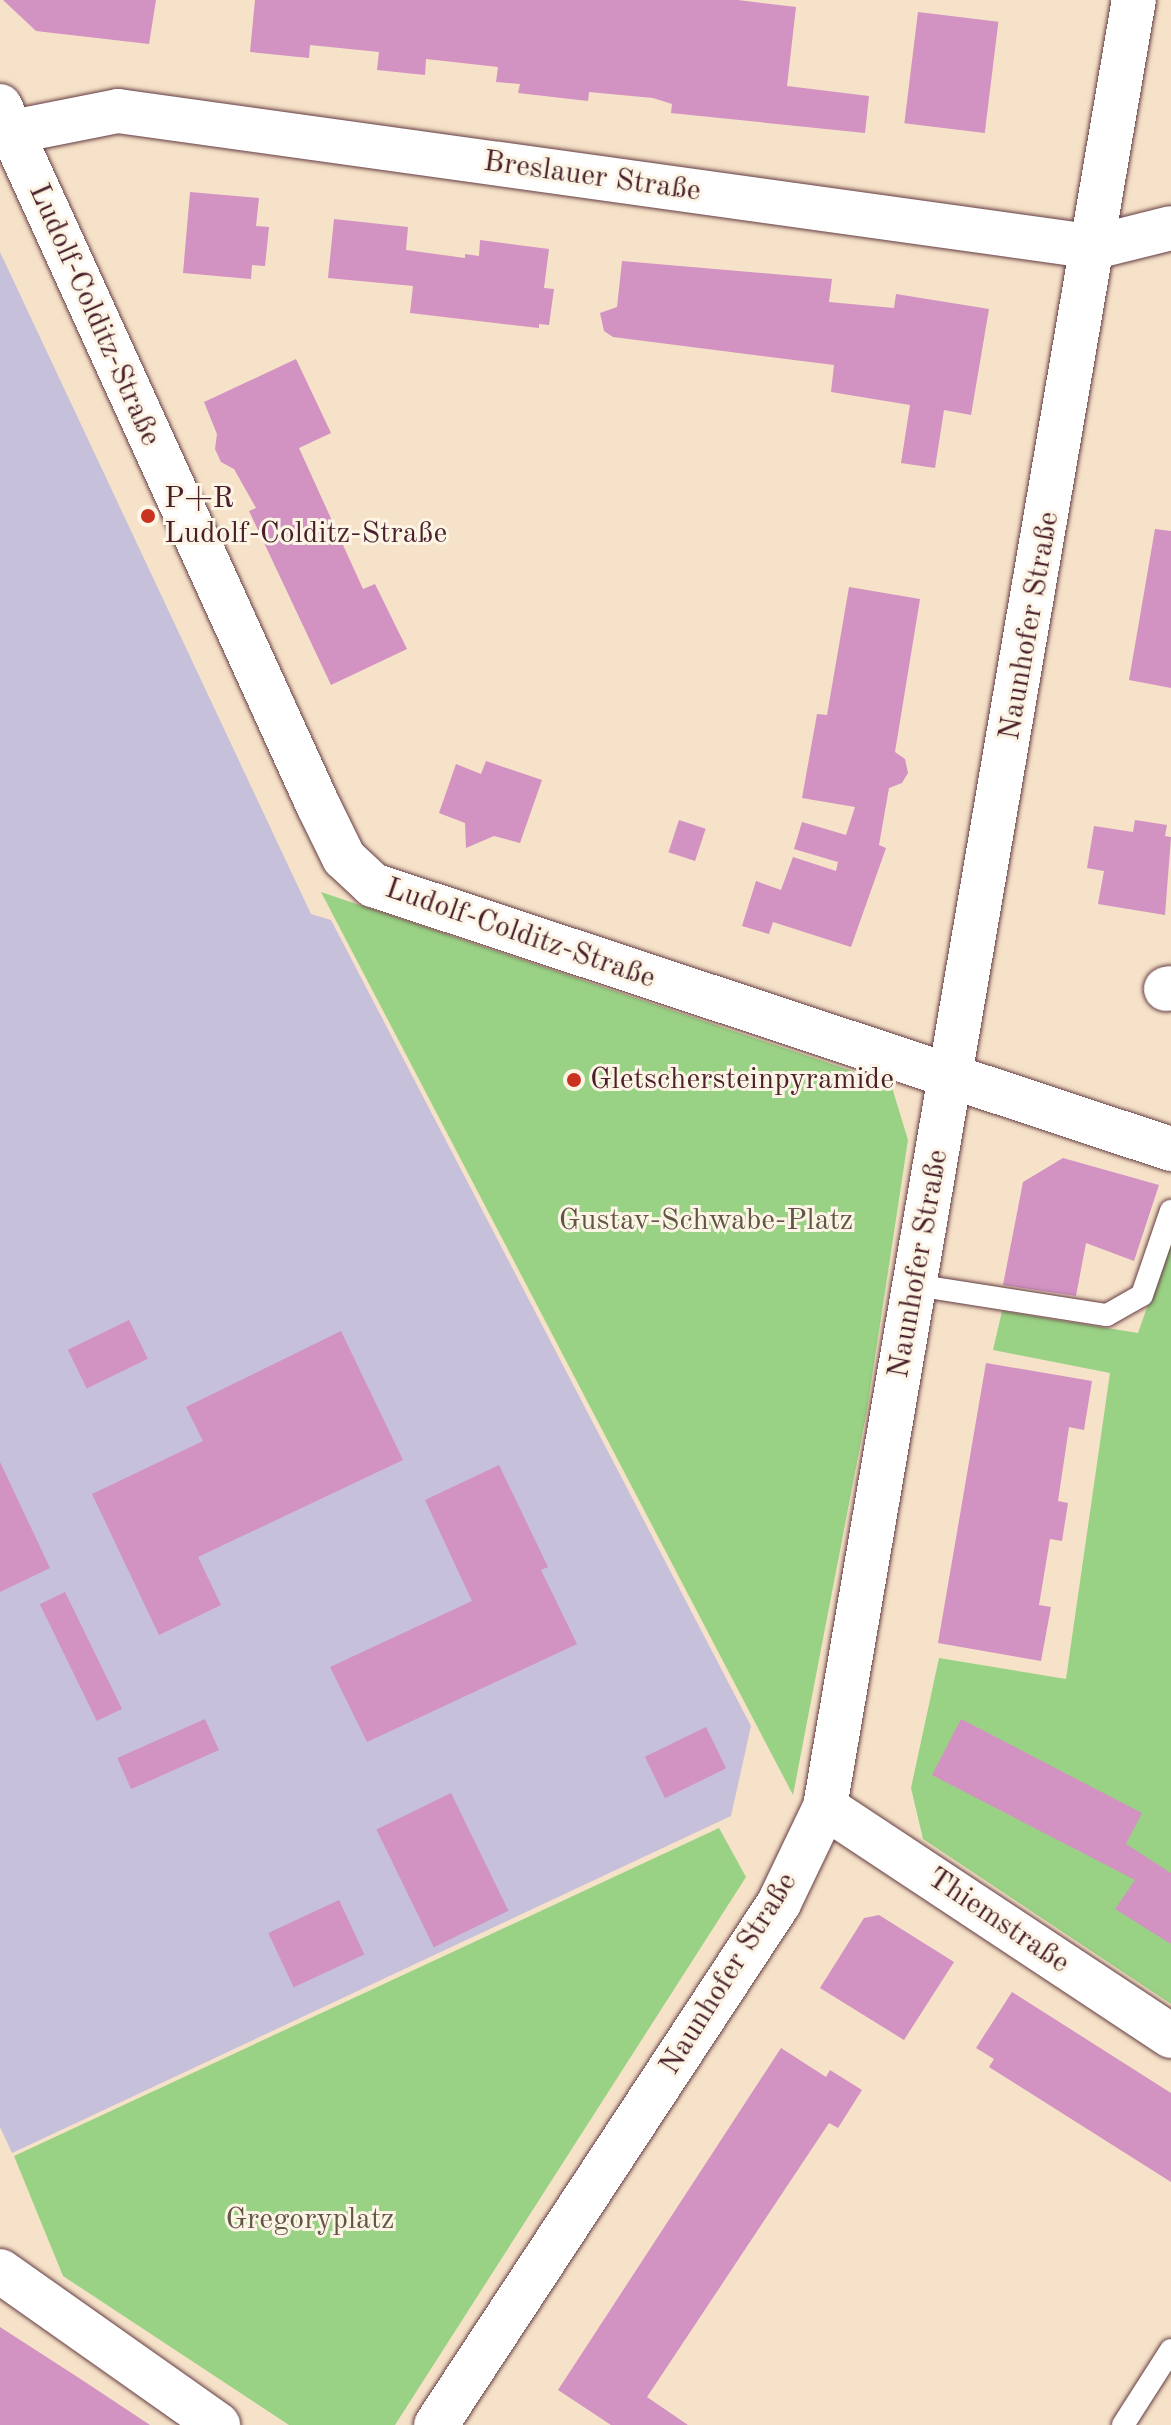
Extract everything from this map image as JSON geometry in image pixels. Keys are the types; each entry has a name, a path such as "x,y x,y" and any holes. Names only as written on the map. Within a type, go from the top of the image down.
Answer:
{"street":[{"name":"Naunhofer Straße","path":"436,2425 779,1903 825,1807 1095,247 1134,0"},
{"name":"Breslauer Straße","path":"6,119 118,111 1095,247 1171,228"},
{"name":"Ludolf-Colditz-Straße","path":"6,119 111,357 344,858 373,885 1171,1149"},
{"name":"Thiemstraße","path":"825,1807 1171,2036"},
{"path":"0,2271 218,2425"}],"lane":[{"path":"915,1285 1107,1315 1142,1295 1171,1211"},
{"path":"1123,2425 1171,2350"}],"shaded area":[{"path":"0,252 311,914 331,920 751,1726 731,1816 12,2153 0,2127"}],"green space":[{"name":"Gustav-Schwabe-Platz","path":"321,892 891,1084 908,1140 867,1410 793,1795"},
{"path":"1171,1239 1171,2004 923,1839 911,1788 939,1658 1066,1679 1110,1373 993,1350 1002,1311 1138,1333"},
{"name":"Gregoryplatz","path":"719,1828 746,1877 395,2425 289,2425 63,2276 14,2156"}],"building":[{"path":"3,0 156,0 149,44 36,31"},
{"path":"255,0 738,0 796,7 787,86 869,96 865,133 671,113 672,104 653,98 589,92 588,101 518,93 520,84 496,82 498,67 426,59 425,75 377,70 379,52 310,45 309,58 250,52"},
{"path":"918,12 998,22 985,133 904,123"},
{"path":"190,192 259,198 256,226 269,227 265,266 252,265 251,279 183,273"},
{"path":"334,219 408,227 406,250 465,258 465,254 479,256 480,240 549,249 544,288 554,289 549,325 539,324 539,328 410,313 413,286 328,278"},
{"path":"622,261 832,279 829,302 894,308 896,294 989,309 971,415 944,410 935,468 901,463 910,405 831,392 834,365 613,337 604,331 600,313 617,307"},
{"path":"296,359 331,433 299,448 363,589 375,584 407,649 331,685 249,511 256,508 234,469 221,462 215,449 217,434 204,402"},
{"path":"1155,529 1171,531 1171,688 1129,680"},
{"path":"849,587 920,599 895,752 905,759 908,773 902,783 889,788 879,845 886,848 851,947 773,922 769,934 742,926 756,881 781,890 793,857 836,871 838,862 794,849 802,822 846,835 855,807 802,798 817,714 827,715"},
{"path":"486,761 542,780 520,843 494,836 466,848 465,823 439,813 456,764 481,774"},
{"path":"679,820 706,829 695,861 668,852"},
{"path":"1135,820 1167,825 1165,836 1171,837 1165,915 1098,904 1104,871 1087,868 1094,826 1133,832"},
{"path":"1063,1158 1159,1185 1134,1261 1086,1243 1076,1296 1003,1285 1023,1182"},
{"path":"129,1320 148,1359 87,1388 68,1350"},
{"path":"341,1331 403,1460 198,1557 221,1605 159,1635 92,1494 203,1441 186,1407"},
{"path":"986,1363 1092,1381 1084,1430 1069,1427 1058,1501 1068,1503 1062,1541 1050,1539 1039,1605 1051,1607 1041,1661 938,1643"},
{"path":"0,1462 50,1568 0,1592"},
{"path":"499,1465 548,1567 541,1570 577,1644 367,1742 330,1667 472,1601 425,1500"},
{"path":"65,1592 122,1709 97,1721 40,1604"},
{"path":"205,1719 219,1750 131,1789 117,1758"},
{"path":"961,1719 1142,1813 1126,1844 1171,1873 1171,1944 1115,1909 1135,1880 932,1775"},
{"path":"706,1727 726,1768 665,1798 645,1757"},
{"path":"451,1793 508,1911 434,1947 376,1829"},
{"path":"339,1900 364,1954 294,1987 268,1933"},
{"path":"879,1915 954,1962 904,2040 820,1988 864,1918"},
{"path":"1012,1992 1171,2093 1171,2182 989,2067 994,2059 976,2048"},
{"path":"781,2048 826,2077 830,2070 862,2090 838,2128 829,2123 647,2397 688,2425 611,2425 558,2390"},
{"path":"0,2327 79,2378 150,2425 0,2425"}],"place":[{"name":"P+R Ludolf-Colditz-Straße","path":"148,516"},
{"name":"Gletschersteinpyramide","path":"574,1080"}]}
